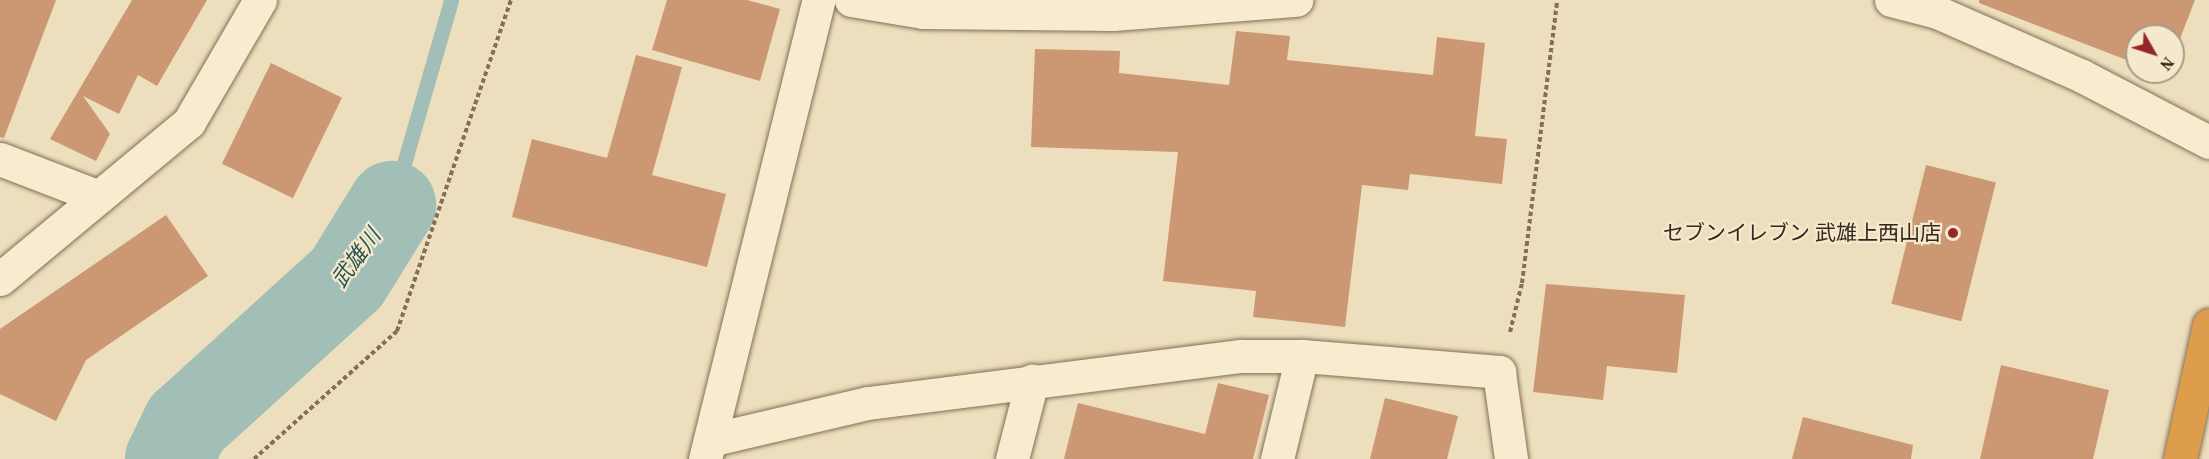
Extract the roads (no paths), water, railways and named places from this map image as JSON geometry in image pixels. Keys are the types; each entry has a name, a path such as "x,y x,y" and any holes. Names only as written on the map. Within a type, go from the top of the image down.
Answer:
{"highway":[{"path":"2180,459 2209,325"}],"street":[{"path":"0,279 189,122 260,0"},
{"path":"819,0 708,449 868,403 1241,356 1302,357 1499,372 1511,459"},
{"path":"851,0 923,12 1113,14 1296,0"},
{"path":"1891,0 1937,12 2082,76 2209,142"},
{"path":"0,159 99,197"},
{"path":"1277,459 1302,357"},
{"path":"1012,459 1032,381"}],"waterway":[{"name":"武雄川","path":"392,205 451,0"},
{"name":"武雄川","path":"169,459 186,424 347,278 392,205"}],"place":[{"name":"セブンイレブン 武雄上西山店","path":"1953,233"}]}
